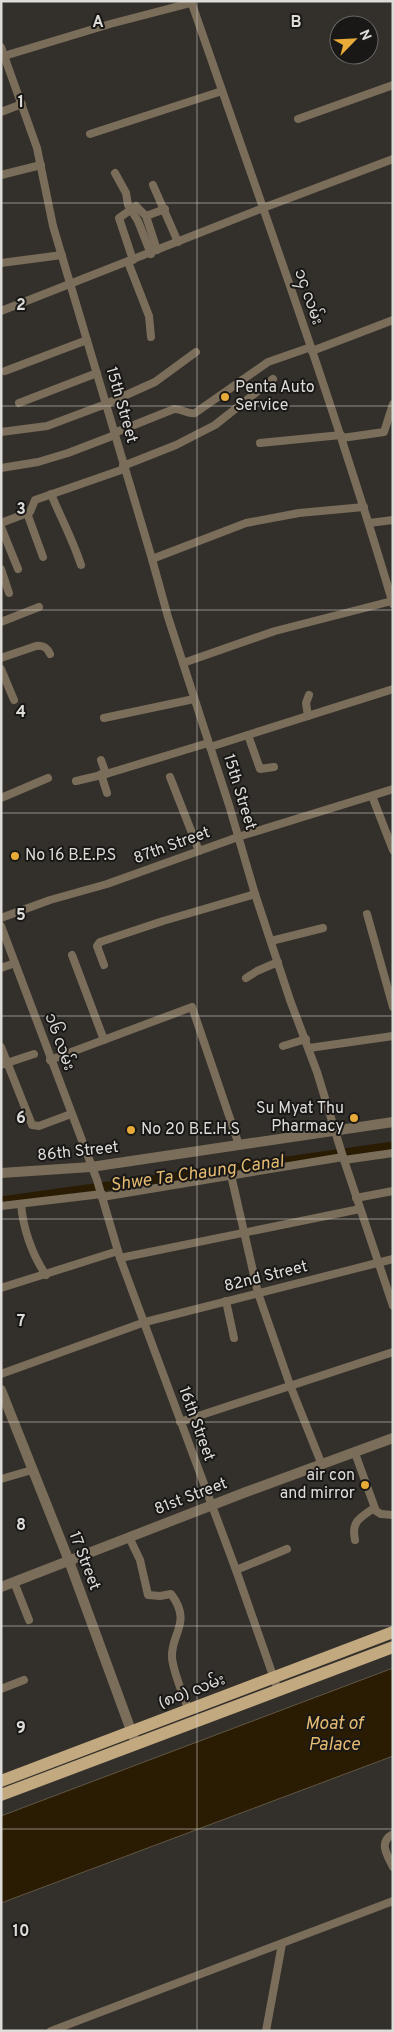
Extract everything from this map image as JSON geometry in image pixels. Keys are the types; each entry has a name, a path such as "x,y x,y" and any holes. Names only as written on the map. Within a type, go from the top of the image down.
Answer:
{"main road":[{"name":"(၈၀) လမ်း","path":"1,1795 134,1738 189,1711 393,1632"},
{"name":"(၈၀) လမ်း","path":"1,1781 278,1690 393,1647"}],"street":[{"path":"3,56 191,2"},
{"name":"၁၄ လမ်း","path":"191,2 312,349 370,523 392,603"},
{"name":"15th Street","path":"1,47 37,148 53,226 168,617 255,894 306,1039 356,1198 393,1306"},
{"path":"298,119 393,85"},
{"path":"90,134 222,91"},
{"path":"1,112 22,104"},
{"path":"1,311 393,159"},
{"path":"1,175 41,166"},
{"path":"116,173 126,193 128,205 154,252"},
{"path":"153,185 178,242"},
{"path":"150,337 149,316 130,261 119,218 131,208 136,206 146,216 154,252"},
{"path":"146,216 165,209"},
{"path":"1,263 62,255"},
{"path":"1,468 38,462 68,453 177,408 189,414 195,413 268,362 312,349 393,320"},
{"path":"5,371 87,340"},
{"path":"1,432 47,426 106,404 155,382 196,352"},
{"path":"19,403 97,373"},
{"path":"1,523 27,513 32,508 35,500 124,467 176,445 215,425 274,379"},
{"path":"260,444 384,432 393,404"},
{"path":"51,494 62,521 72,537 81,565"},
{"path":"152,559 246,523 299,513 364,507"},
{"path":"27,513 43,557"},
{"path":"370,523 393,520"},
{"path":"1,527 18,569"},
{"path":"1,569 9,593"},
{"path":"183,663 276,631 392,603"},
{"path":"1,622 39,607"},
{"path":"1,658 42,645 48,649 50,654"},
{"path":"1,669 14,700"},
{"path":"76,781 248,734 393,689"},
{"path":"308,716 306,703 309,695"},
{"path":"104,718 194,699"},
{"path":"248,734 260,769 274,767"},
{"path":"101,760 107,794"},
{"path":"170,777 199,851"},
{"path":"1,798 48,778"},
{"name":"87th Street","path":"1,918 50,900 107,884 238,837 393,789"},
{"path":"372,796 393,850"},
{"path":"104,965 97,946 100,942 255,894"},
{"path":"367,914 393,1007"},
{"name":"၁၆ လမ်း","path":"1,926 91,1167"},
{"path":"271,941 323,928"},
{"path":"72,955 104,1040"},
{"path":"246,978 257,970 278,962"},
{"path":"1,968 15,963"},
{"path":"50,1060 192,1007 223,1093 239,1145"},
{"path":"309,1048 393,1036"},
{"path":"283,1046 306,1039"},
{"path":"1,1047 4,1064 32,1125 39,1126 71,1114"},
{"path":"4,1064 34,1054"},
{"name":"86th Street","path":"1,1173 91,1167 393,1122"},
{"path":"1,1206 102,1194 343,1157 393,1153"},
{"name":"16th Street","path":"91,1167 102,1194 119,1254 236,1570 278,1690"},
{"path":"231,1175 258,1293 290,1385 322,1465"},
{"path":"356,1198 393,1191"},
{"path":"21,1204 38,1264 46,1275"},
{"path":"1,1288 119,1254 243,1233 360,1209"},
{"name":"82nd Street","path":"1,1374 145,1322 393,1259"},
{"path":"226,1301 234,1338"},
{"path":"180,1422 393,1352"},
{"name":"17 Street","path":"1,1390 69,1561 134,1738"},
{"name":"81st Street","path":"1,1587 393,1438"},
{"path":"355,1453 374,1508 378,1513 393,1515"},
{"path":"1,1479 32,1470"},
{"path":"355,1540 354,1524 374,1508"},
{"path":"129,1537 140,1560 148,1595 160,1596 171,1594 176,1601 182,1623 172,1655 189,1711"},
{"path":"236,1570 287,1549"},
{"path":"14,1582 30,1620"},
{"path":"1,1689 24,1680"},
{"path":"393,1834 388,1837 384,1845 393,1867"},
{"path":"51,2031 393,1901"},
{"path":"266,2031 282,1944"}],"water":[{"name":"Moat of Palace","path":"393,1668 393,1756 1,1903 1,1816"}],"waterway":[{"name":"Shwe Ta Chaung Canal","path":"1,1201 393,1146"}],"place":[{"name":"Penta Auto Service","path":"225,397"},
{"name":"No 16 B.E.P.S","path":"15,856"},
{"name":"Su Myat Thu Pharmacy","path":"354,1118"},
{"name":"No 20 B.E.H.S","path":"131,1130"},
{"name":"air con and mirror","path":"365,1485"}]}
